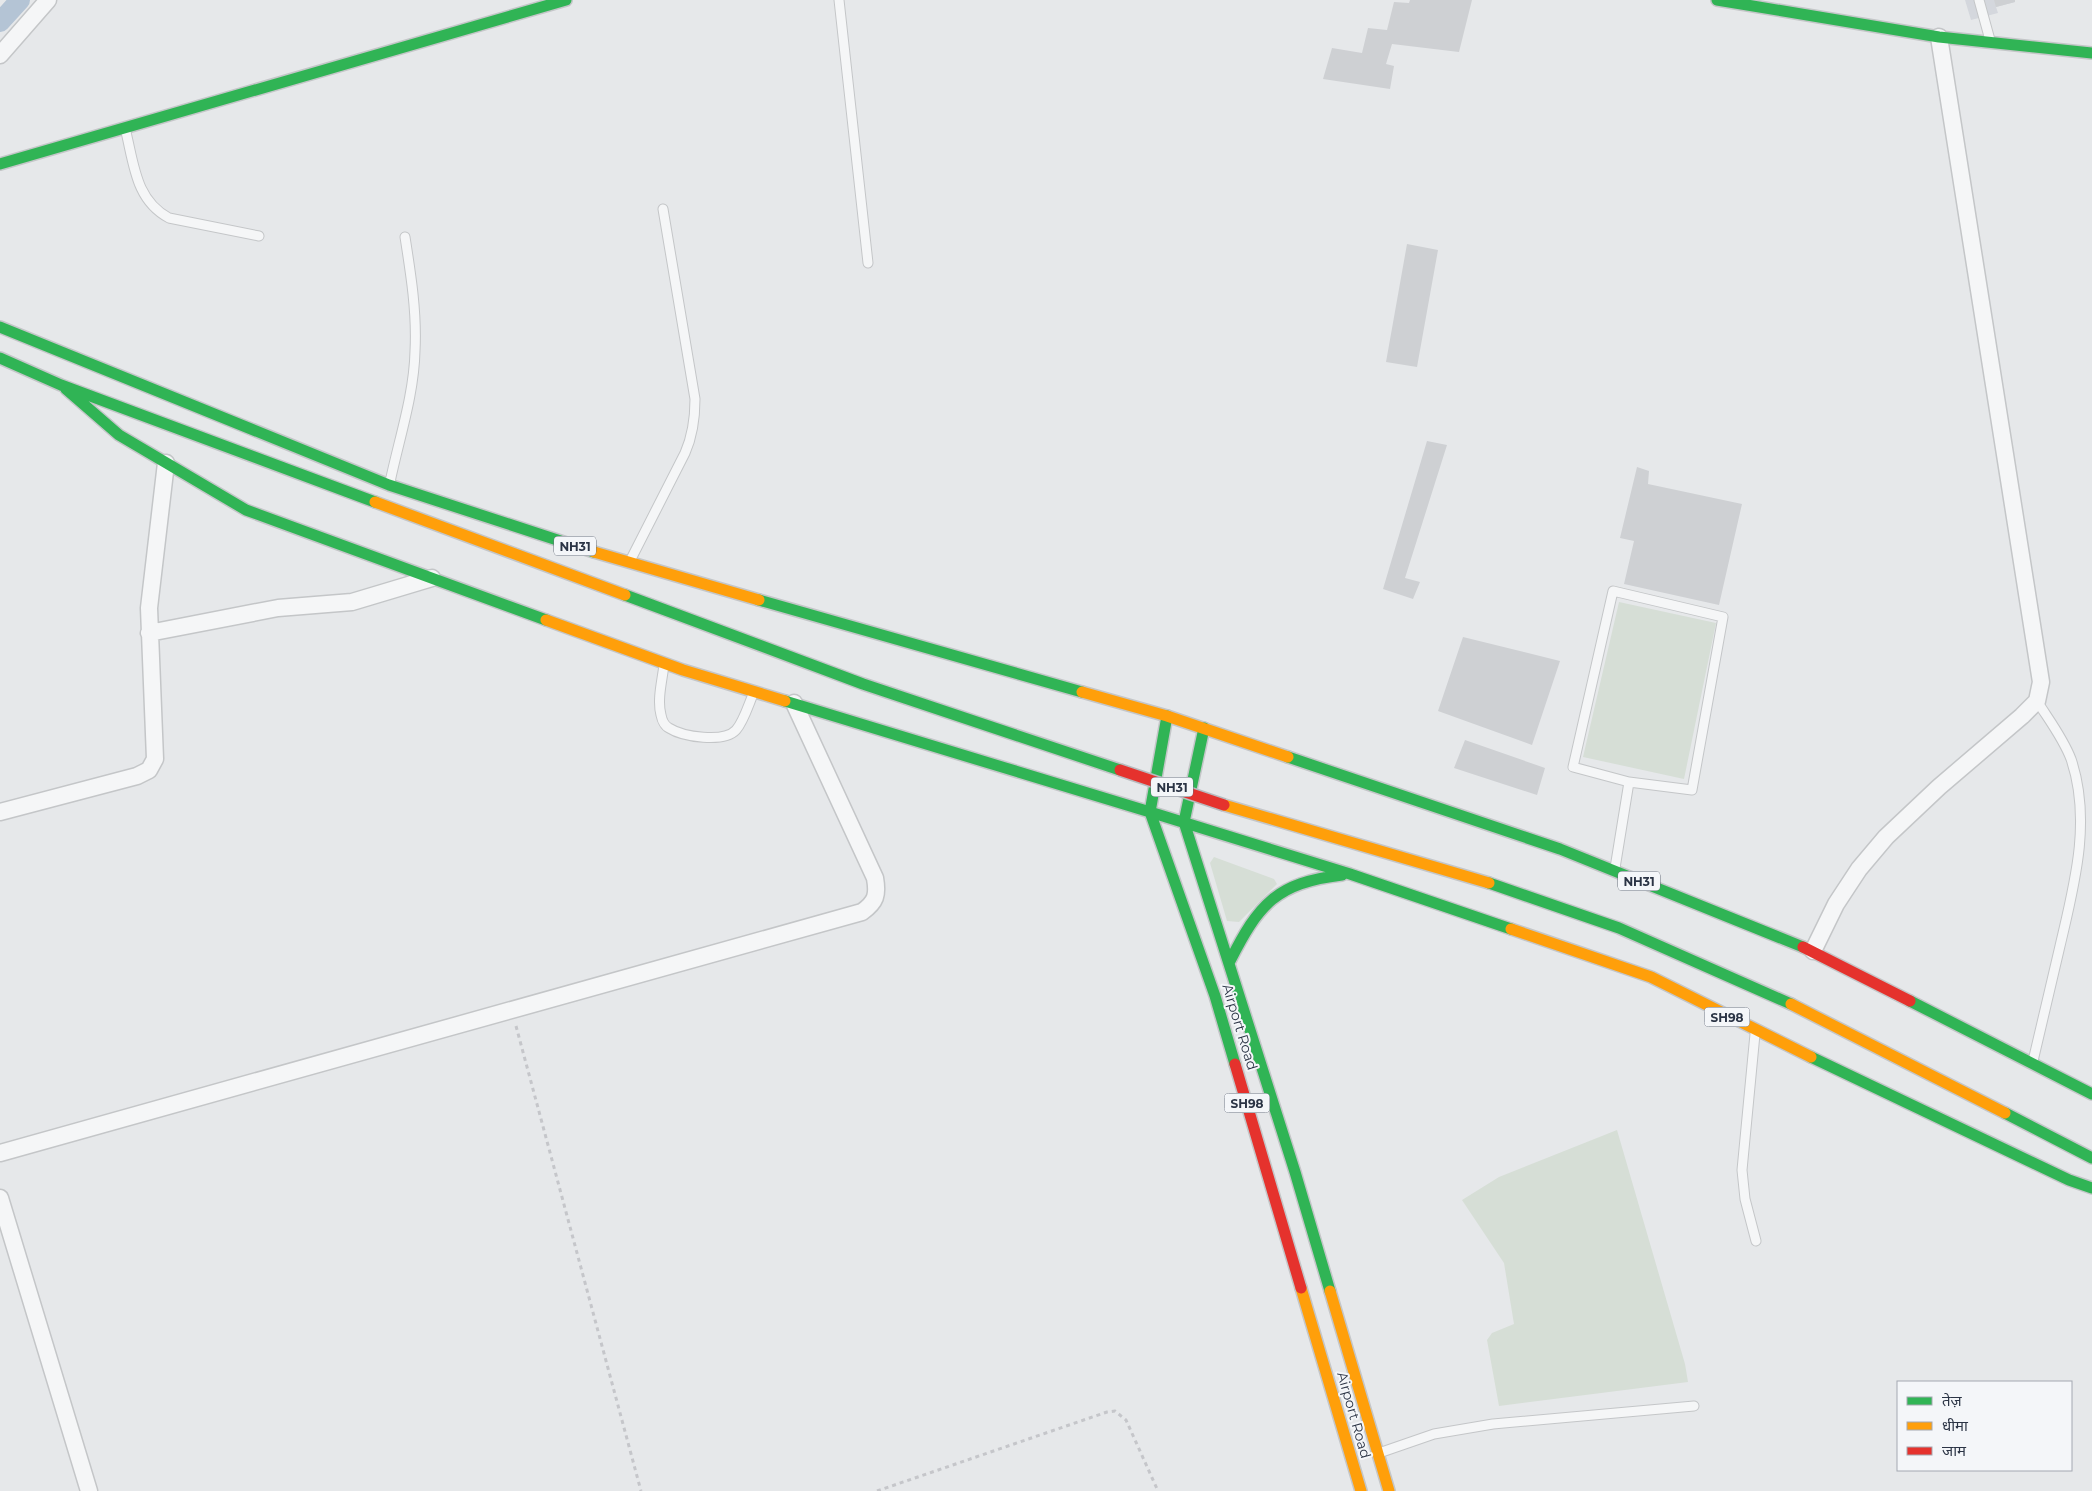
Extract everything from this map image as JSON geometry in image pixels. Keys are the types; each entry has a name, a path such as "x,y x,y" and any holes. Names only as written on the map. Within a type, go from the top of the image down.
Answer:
{"main road":[{"path":"0,164 566,0"},
{"path":"1717,0 1939,38 2092,53"},
{"name":"NH31","path":"0,327 389,484 629,563 1167,716 1560,849 1813,951 2092,1094"},
{"name":"NH31","path":"0,358 61,385 863,684 1224,805 1536,897 1673,950 1861,1038 2092,1158"},
{"path":"61,385 119,436 246,510 665,663 1150,812"},
{"name":"Airport Road","path":"1167,716 1150,812 1215,996 1361,1491"},
{"path":"1184,822 1204,728"},
{"name":"SH98","path":"1150,812 1350,874 1651,977 1755,1031 2069,1180 2092,1188"},
{"name":"SH98","path":"1184,822 1230,961 1295,1172 1389,1491"},
{"path":"1230,961 1242,936 1261,908 1278,893 1296,883 1317,877 1350,874"}],"street":[{"path":"0,55 48,0"},
{"path":"1813,951 1836,904 1859,869 1886,837 2022,716 2036,701 2042,682 1939,38"},
{"path":"0,812 137,776 149,770 155,759 149,608 166,463"},
{"path":"149,633 278,608 352,602 432,578"},
{"path":"0,1153 862,912 875,902 878,891 875,878 794,703"},
{"path":"0,1198 88,1491"}],"lane":[{"path":"839,0 868,263"},
{"path":"1979,0 1991,43"},
{"path":"125,128 141,190 148,203 157,211 170,218 259,236"},
{"path":"629,563 691,439 694,421 695,399 663,209"},
{"path":"389,484 413,375 415,352 415,306 405,237"},
{"path":"1613,591 1723,617 1692,790 1629,782 1573,767 1613,591"},
{"path":"665,663 660,699 661,716 665,725 679,732 713,738 730,735 737,729 754,691"},
{"path":"2032,1064 2075,885 2082,830 2080,802 2072,760 2064,742 2036,701"},
{"path":"1615,871 1629,782"},
{"path":"1755,1031 1742,1170 1745,1199 1756,1241"},
{"path":"1378,1453 1434,1434 1494,1424 1694,1406"}],"path":[{"path":"512,1010 641,1491"},
{"path":"878,1491 1107,1412 1115,1412 1126,1420 1158,1491"}],"shaded area":[{"path":"1965,0 2015,0 2015,2 1996,7 1998,13 1971,20"},
{"path":"1619,602 1716,623 1684,779 1583,757"},
{"path":"1214,857 1274,879 1277,884 1239,922 1227,921 1210,863"},
{"path":"1617,1130 1685,1364 1688,1382 1499,1406 1487,1340 1492,1333 1514,1324 1504,1263 1462,1200 1499,1177"}],"building":[{"path":"1410,0 1472,0 1459,52 1392,44 1386,64 1394,66 1390,89 1323,79 1332,48 1362,53 1368,28 1387,30 1394,2 1409,3"},
{"path":"1994,0 2015,0 2015,2 1996,7"},
{"path":"1407,244 1438,250 1417,367 1386,362"},
{"path":"1427,441 1447,445 1405,578 1420,582 1413,599 1383,589"},
{"path":"1637,467 1649,471 1648,484 1742,504 1719,605 1624,584 1634,541 1620,538"},
{"path":"1463,637 1560,661 1532,745 1438,711"},
{"path":"1465,740 1545,768 1537,795 1454,768"}],"waterway":[{"path":"0,22 20,0"}],"traffic: fast":[{"path":"0,164 566,0"},
{"path":"1717,0 1939,37 2092,53"},
{"path":"0,327 389,485 594,552"},
{"path":"0,358 61,385 375,502"},
{"path":"66,389 119,435 246,510 546,620"},
{"path":"625,595 863,684 1120,770"},
{"path":"759,600 1082,692"},
{"path":"785,701 1150,812"},
{"path":"1167,716 1150,812 1215,996 1235,1064"},
{"path":"1204,728 1184,822 1295,1172 1330,1291"},
{"path":"1288,757 1560,849 1803,947"},
{"path":"1150,812 1350,874 1511,929"},
{"path":"1230,961 1250,925 1272,900 1285,891 1301,884 1342,875"},
{"path":"1489,883 1619,928 1791,1004"},
{"path":"1910,1001 2092,1094"},
{"path":"1811,1057 2069,1180 2092,1188"},
{"path":"2005,1113 2092,1158"}],"traffic: slow":[{"path":"375,502 625,595"},
{"path":"594,552 759,600"},
{"path":"546,620 683,670 785,701"},
{"path":"1082,692 1167,716 1288,757"},
{"path":"1224,805 1489,883"},
{"path":"1511,929 1651,977 1811,1057"},
{"path":"1791,1004 2005,1113"},
{"path":"1301,1288 1361,1491"},
{"path":"1330,1291 1389,1491"}],"traffic: jam":[{"path":"1120,770 1224,805"},
{"path":"1803,947 1910,1001"},
{"path":"1235,1064 1301,1288"}]}
